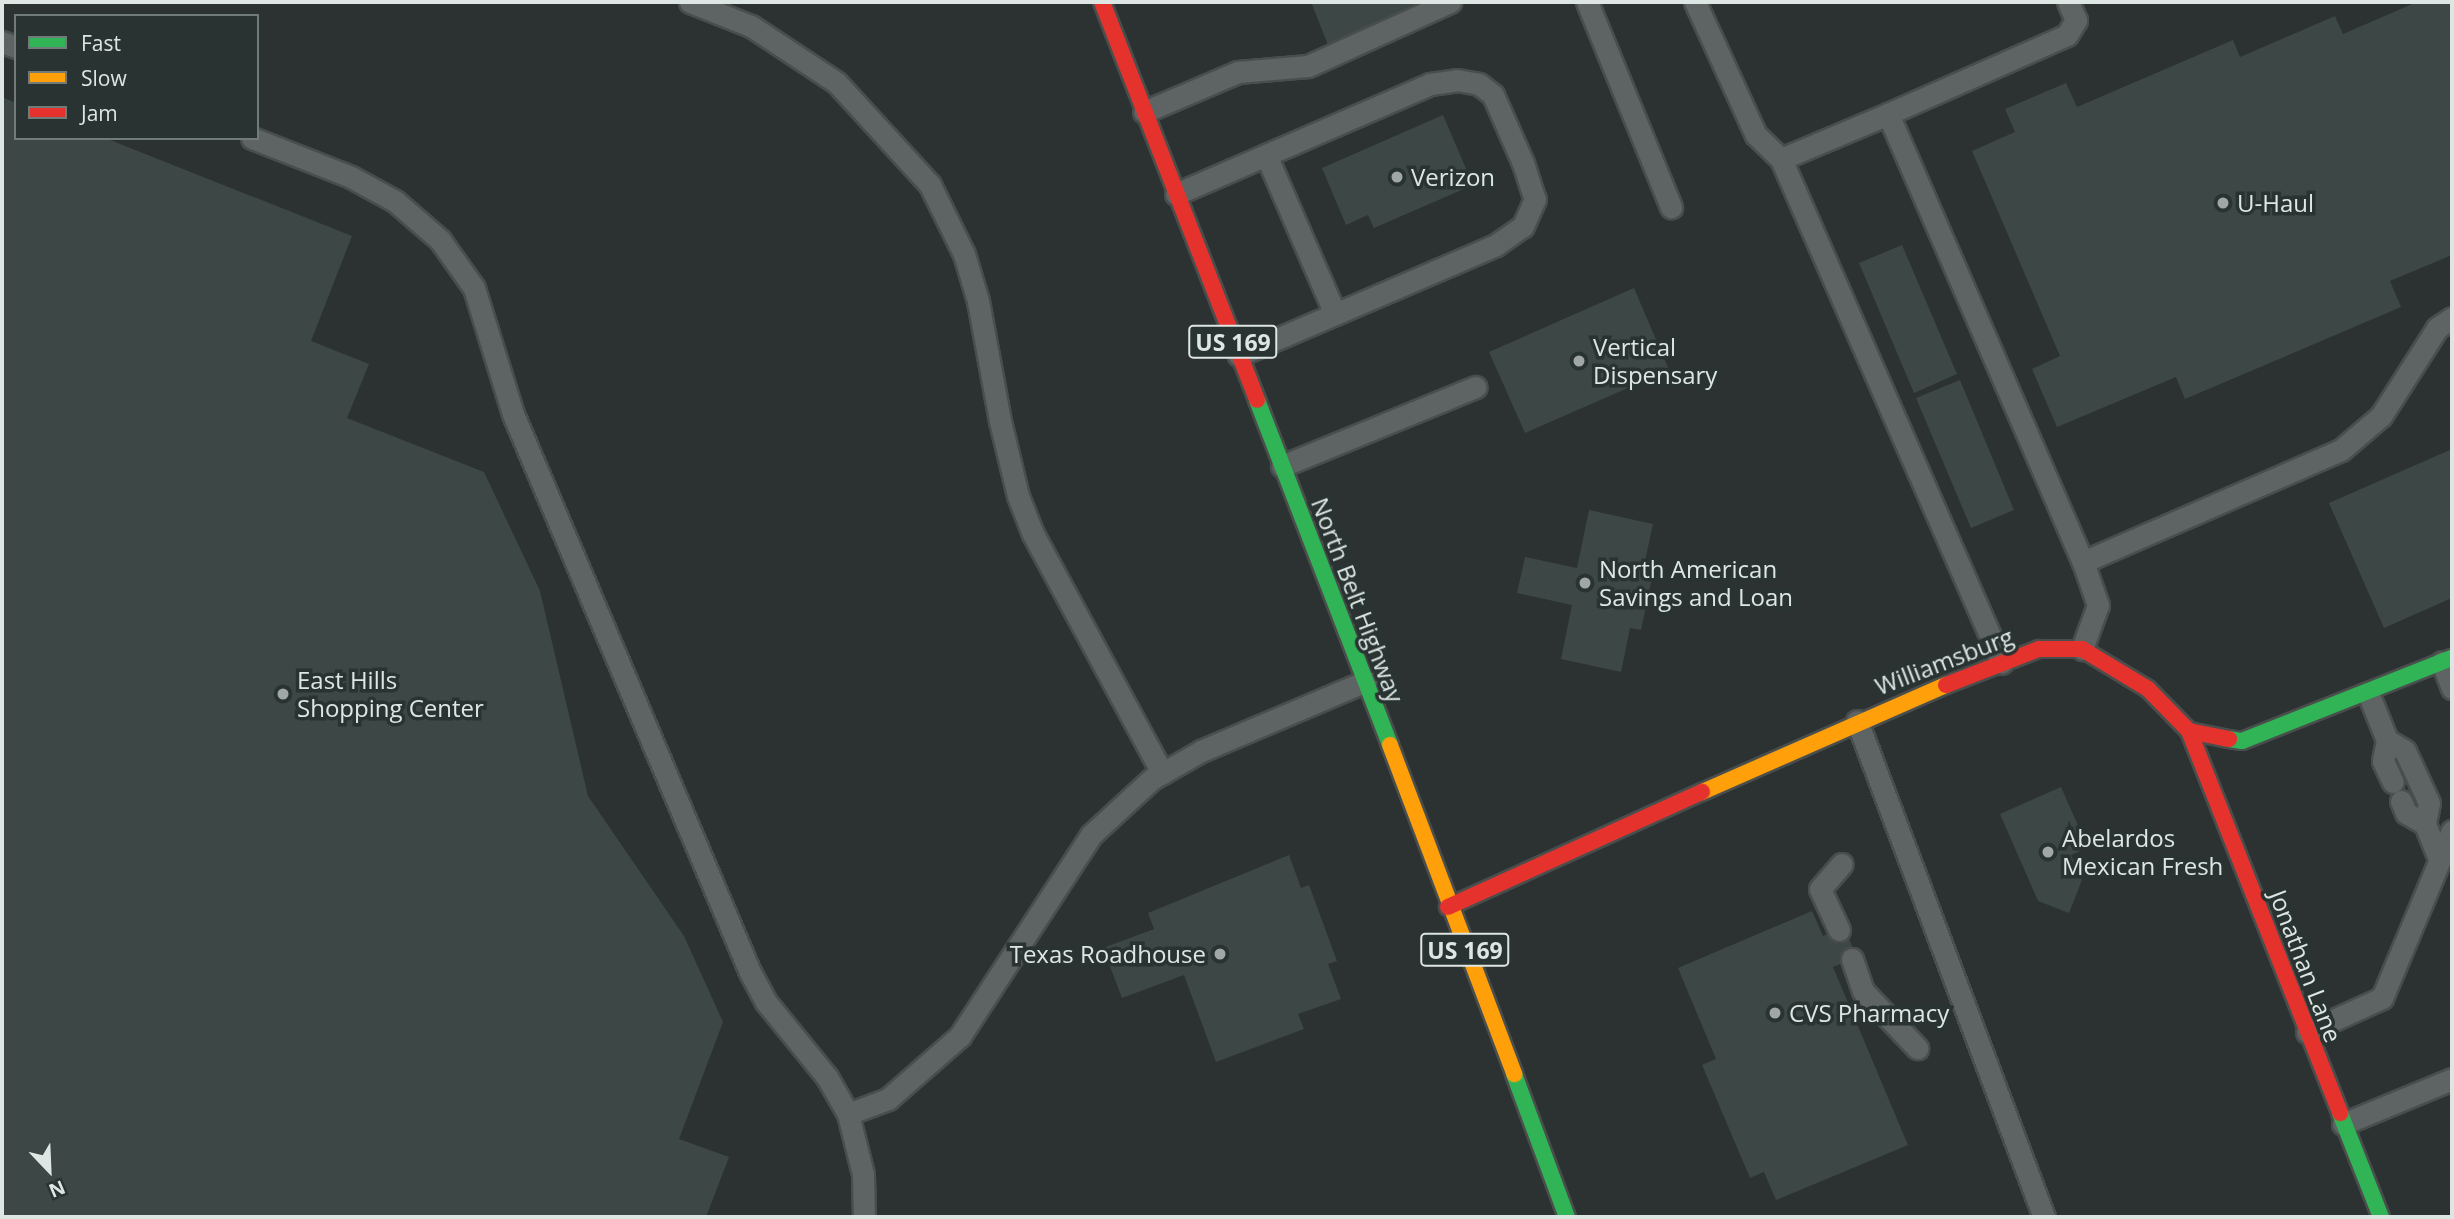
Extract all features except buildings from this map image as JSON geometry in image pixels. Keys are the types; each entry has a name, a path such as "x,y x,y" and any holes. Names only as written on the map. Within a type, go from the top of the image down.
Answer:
{"street":[{"name":"North Belt Highway","path":"1102,2 1366,681 1448,906 1567,1217"},
{"name":"Williamsburg","path":"1448,906 1857,721 2039,649 2082,649"},
{"path":"2082,649 2148,689 2189,731 2242,741 2447,660"},
{"name":"Jonathan Lane","path":"2189,731 2381,1217"}],"lane":[{"path":"690,2 751,26 828,76 930,185 964,254 978,301 1000,421 1018,496 1033,534 1162,773"},
{"path":"1144,112 1238,72 1308,66 1450,2"},
{"path":"1587,2 1671,207"},
{"path":"1695,2 1756,135 1781,159 2003,663"},
{"path":"1781,159 2067,35 2076,20 2068,2"},
{"path":"1176,194 1430,84 1458,80 1479,84 1493,95 1524,163 1535,199 1523,226 1496,245 1239,355"},
{"path":"1888,114 2083,562 2098,605 2082,649"},
{"path":"257,140 351,177 395,201 440,240 474,288 513,414 750,972 766,1002 827,1077 848,1114 863,1174 864,1217"},
{"path":"1266,155 1335,314"},
{"path":"2083,562 2342,450 2381,416 2437,328 2452,318"},
{"path":"1282,466 1476,387"},
{"path":"2447,660 2452,688"},
{"path":"848,1114 888,1099 960,1036 1091,835 1162,773 1201,751 1366,681"},
{"path":"2368,693 2387,740 2383,761 2406,813 2425,824"},
{"path":"1857,721 2044,1217"},
{"path":"2387,740 2405,751 2429,803 2425,824 2439,859"},
{"path":"2307,1032 2382,998 2452,831"},
{"path":"1839,930 1820,889 1842,864"},
{"path":"1852,959 1863,991 1917,1048"},
{"path":"2343,1124 2452,1079"}],"traffic: fast":[{"path":"1257,400 1390,745"},
{"path":"2229,739 2242,741 2452,658"},
{"path":"1514,1074 1567,1217"},
{"path":"2340,1113 2381,1217"}],"traffic: slow":[{"path":"1702,792 1946,685"},
{"path":"1390,745 1514,1074"}],"traffic: jam":[{"path":"1102,2 1257,400"},
{"path":"1946,685 2039,649 2082,649 2148,689 2189,731 2229,739"},
{"path":"2189,731 2340,1113"},
{"path":"1448,907 1702,792"}],"place":[{"name":"Verizon","path":"1397,177"},
{"name":"U-Haul","path":"2223,203"},
{"name":"Vertical Dispensary","path":"1579,361"},
{"name":"North American Savings and Loan","path":"1585,583"},
{"name":"East Hills Shopping Center","path":"283,694"},
{"name":"Abelardos Mexican Fresh","path":"2048,852"},
{"name":"Texas Roadhouse","path":"1220,954"},
{"name":"CVS Pharmacy","path":"1775,1013"}]}
